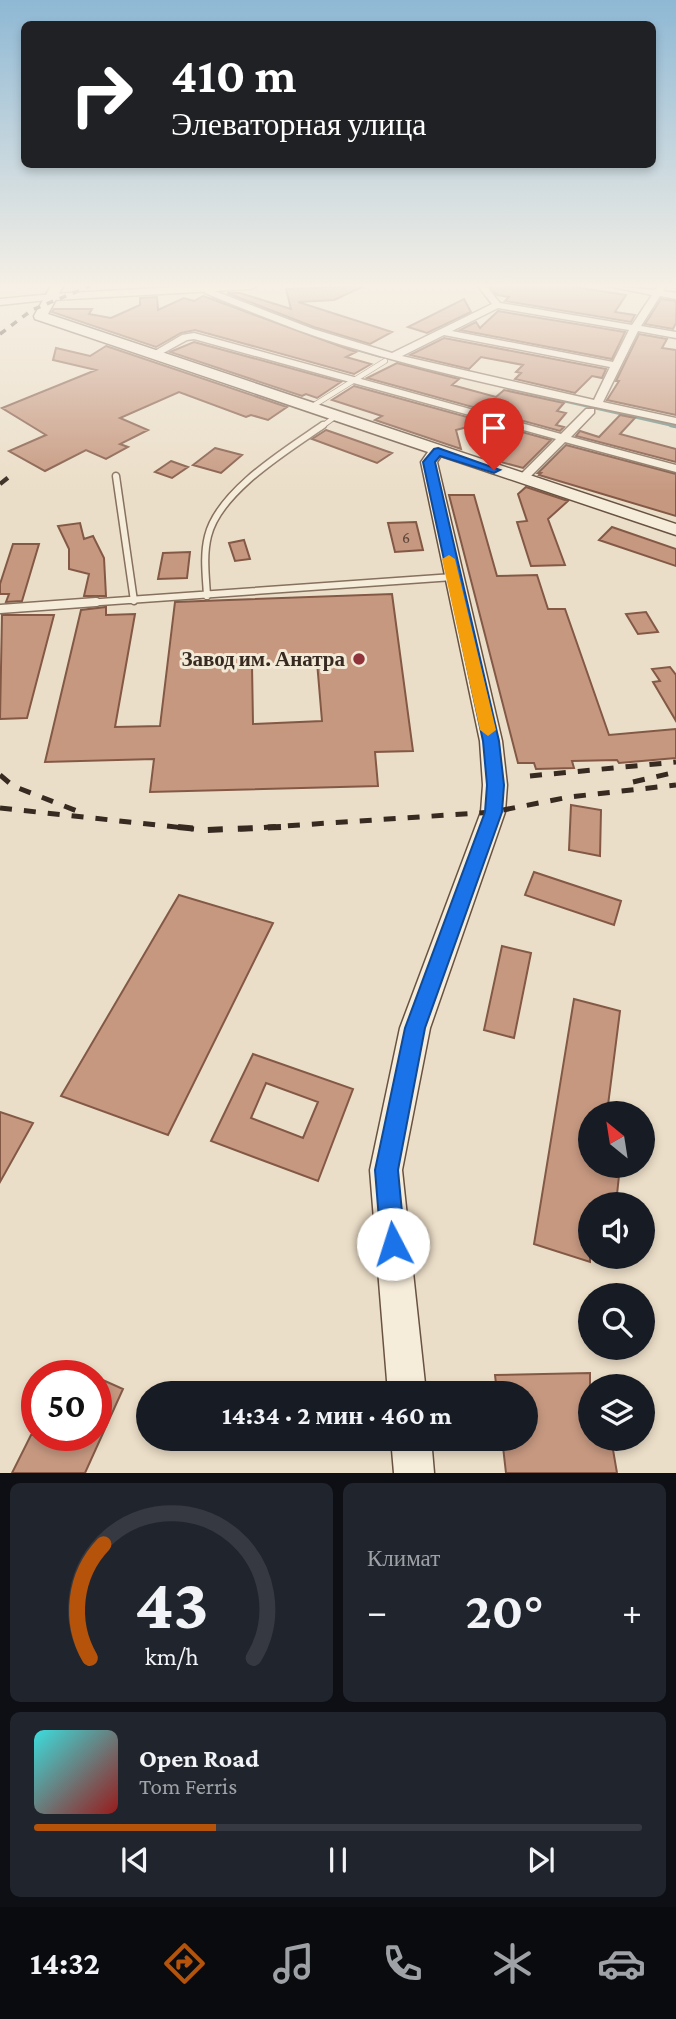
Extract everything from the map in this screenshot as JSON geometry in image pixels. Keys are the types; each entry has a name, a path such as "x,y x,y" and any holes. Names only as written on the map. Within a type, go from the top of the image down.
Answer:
{"main road":[{"path":"153,355 676,530"},
{"path":"406,1381 386,1170 415,1028 493,812 495,785 491,741 429,462 438,451"},
{"path":"412,1451 414,1473"}],"street":[{"path":"261,355 676,470"},
{"path":"380,355 594,407 676,421"},
{"path":"389,358 396,355"},
{"path":"560,355 618,366"},
{"path":"522,479 594,407 623,355"}],"lane":[{"path":"311,407 389,358"},
{"path":"207,596 205,545 211,524 226,502 288,450 337,416"},
{"path":"116,476 134,601"},
{"path":"0,610 453,578"}],"building":[{"path":"54,355 132,355 287,407 268,420 251,415 246,417 179,392 120,418 148,430 120,444 128,447 106,459 86,450 45,471 9,451 46,435 2,408 96,370 53,360"},
{"path":"178,355 241,355 341,382 317,398 306,394 302,396"},
{"path":"284,355 351,355 346,357 371,364 354,374"},
{"path":"410,355 531,355 606,369 602,378 592,376 575,393 515,379 521,373 516,372 523,365 481,357 469,369"},
{"path":"590,355 614,355 612,359"},
{"path":"629,355 676,355 676,415 607,400 619,381 616,381"},
{"path":"397,363 459,379 452,385 496,397 504,390 564,403 557,411 566,413 556,425 564,427 560,431 367,378"},
{"path":"354,386 551,440 523,468 490,459 479,424 456,430 461,449 375,420 382,416 332,400"},
{"path":"620,415 635,418 620,434 676,449 676,462 576,436 580,431 599,437"},
{"path":"326,430 392,453 377,463 312,439"},
{"path":"566,445 676,474 676,516 539,475"},
{"path":"215,448 242,455 221,473 193,465"},
{"path":"171,461 188,467 172,478 155,472"},
{"path":"526,487 568,501 548,519 565,565 531,566 517,522 527,521 518,494"},
{"path":"449,495 474,495 497,576 537,575 548,609 565,609 609,735 676,729 676,758 619,763 617,760 572,761 574,768 536,769 534,763 518,763"},
{"path":"416,522 423,550 395,552 388,523"},
{"path":"80,523 84,539 93,536 104,558 106,596 84,596 89,574 69,569 69,549 58,526"},
{"path":"612,527 676,549 676,566 599,540"},
{"path":"244,540 250,559 235,561 229,543"},
{"path":"13,544 39,544 22,601 6,602 9,594 0,594 0,584"},
{"path":"190,552 187,578 158,579 163,553"},
{"path":"392,594 413,751 375,752 378,786 150,792 154,759 45,762 81,610 106,607 106,615 135,614 115,727 160,726 175,602","holes":["317,662 322,721 253,724 252,665"]},
{"path":"646,612 658,632 638,634 626,614"},
{"path":"2,615 54,615 27,718 0,719"},
{"path":"670,667 676,675 676,721 653,682 660,681 652,669"},
{"path":"571,805 601,810 600,856 569,850"},
{"path":"534,872 621,901 614,925 525,895"},
{"path":"179,895 273,923 168,1135 61,1096"},
{"path":"502,946 531,953 514,1038 484,1030"},
{"path":"574,999 620,1011 609,1101 578,1101 578,1178 619,1178 617,1192 578,1192 578,1258 534,1244"},
{"path":"253,1054 353,1089 318,1181 211,1141","holes":["266,1083 318,1102 303,1138 251,1118"]},
{"path":"0,1112 33,1123 0,1182"},
{"path":"590,1373 578,1374 578,1451 613,1451 617,1473 506,1473 503,1451 538,1451 538,1381 496,1381 495,1375"},
{"path":"112,1384 123,1389 112,1413"},
{"path":"23,1451 95,1451 85,1473 12,1473"}],"waterway":[{"path":"376,355 380,356"},
{"path":"508,388 676,426 671,425"}],"railway":[{"path":"0,484 14,473"},
{"path":"530,776 676,762"},
{"path":"633,782 676,772"},
{"path":"0,775 13,786 82,813"},
{"path":"253,828 493,812 569,797 676,785"},
{"path":"0,808 194,829"},
{"path":"178,827 207,830 253,828"},
{"path":"253,828 281,827"},
{"path":"240,829 253,828"}],"slow traffic":[{"path":"449,559 488,730"}],"place":[{"name":"Завод им. Анатра","path":"359,659"}],"route":[{"path":"393,1244 386,1170 415,1028 493,812 495,785 491,741 429,462 432,455 438,451 494,470"}]}
